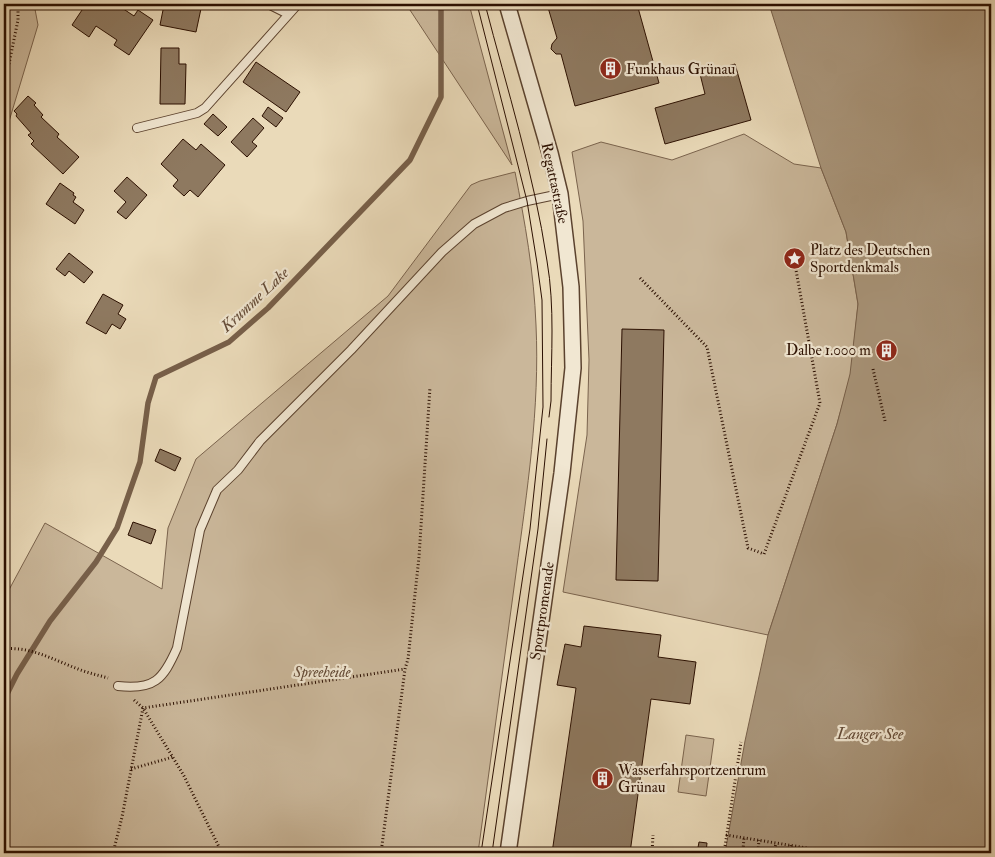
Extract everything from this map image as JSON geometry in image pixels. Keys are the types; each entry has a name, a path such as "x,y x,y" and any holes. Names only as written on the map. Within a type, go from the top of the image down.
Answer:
{"street":[{"name":"Regattastraße","path":"507,4 560,194 571,287 572,368"},
{"name":"Sportpromenade","path":"508,853 562,472 572,368"}],"lane":[{"path":"268,4 288,14"},
{"path":"137,128 197,113 205,108 298,4"},
{"path":"118,686 132,688 146,686 158,680 170,664 177,648 200,530 217,490 238,470 260,441 338,363 442,252 474,224 504,208 536,198 560,194"}],"path":[{"path":"4,88 18,20 18,4"},
{"path":"640,278 707,347 748,548 764,554 820,403 794,259"},
{"path":"873,370 885,420"},
{"path":"381,853 408,659 419,558 430,387"},
{"path":"4,648 16,648 46,655 79,669 110,679 143,708 184,776 222,853"},
{"path":"143,708 405,670"},
{"path":"113,853 143,708"},
{"path":"724,853 741,742"},
{"path":"131,769 173,757"},
{"path":"652,853 654,835"},
{"path":"726,835 807,848 806,853"},
{"path":"742,850 744,838"},
{"path":"758,851 759,840"},
{"path":"774,853 776,843"},
{"path":"790,853 792,845"}],"green space":[{"path":"4,4 34,4 38,25 4,138"},
{"path":"406,4 469,4 512,165"},
{"path":"744,134 794,164 821,168 846,232 858,304 851,374 837,424 768,635 563,592 587,435 589,360 583,221 572,152 601,142 672,160"},
{"name":"Spreeheide","path":"515,172 526,229 533,286 537,356 536,387 528,480 478,853 4,853 4,599 45,523 162,589 168,528 196,459 388,296 471,185"},
{"path":"686,735 714,739 706,796 678,792"}],"water":[{"name":"Langer See","path":"769,4 991,4 991,853 725,853 745,741 768,635 837,424 850,374 858,304 846,232 821,168"}],"building":[{"path":"86,4 116,4 134,16 138,10 153,20 129,55 114,45 117,40 96,26 89,37 72,25"},
{"path":"181,4 202,4 196,32 160,25 164,5 180,8"},
{"name":"Funkhaus Grünau","path":"547,4 637,4 659,83 575,106 561,54 556,54 551,49 552,44 557,38"},
{"path":"161,48 179,48 179,64 186,64 185,104 160,104"},
{"path":"256,62 300,92 286,112 243,82"},
{"path":"735,64 751,120 665,144 655,108 705,94 700,74"},
{"path":"28,96 36,103 34,105 43,115 41,117 59,134 57,137 79,157 63,174 31,144 34,141 28,135 31,133 16,116 17,114 14,111"},
{"path":"268,107 283,118 276,127 262,116"},
{"path":"213,114 227,127 218,136 204,124"},
{"path":"253,118 264,128 252,142 257,146 247,157 231,142"},
{"path":"183,139 196,150 201,144 225,165 198,197 190,190 184,196 173,186 178,180 161,164"},
{"path":"127,177 147,195 126,219 117,212 126,202 114,191"},
{"path":"60,183 74,193 73,195 76,197 73,202 84,210 75,224 46,204"},
{"path":"69,253 93,272 84,283 69,271 65,276 56,269"},
{"path":"103,294 123,305 118,314 126,319 120,329 112,324 106,334 86,323"},
{"path":"622,329 664,330 658,581 616,580"},
{"name":"Dalbe 1.000 m","path":"892,342 896,354 881,359 877,346"},
{"path":"160,449 181,458 175,471 155,461"},
{"path":"133,522 156,530 151,544 128,535"},
{"name":"Wasserfahrsportzentrum Grünau","path":"584,626 661,635 658,657 696,662 690,704 651,699 630,853 552,853 576,688 557,685 565,644 581,647"},
{"path":"699,842 707,843 706,853 697,853"}],"waterway":[{"name":"Krumme Lake","path":"4,700 17,674 50,621 96,562 117,528 140,462 148,403 156,377 229,342 268,308 410,160 441,97 441,5"}],"tram line":[{"path":"477,4 527,201 542,300 543,407 530,529 481,853"},
{"path":"485,4 542,228 552,313 551,401 549,417"},
{"path":"492,853 538,529 547,439"}],"place":[{"name":"Funkhaus Grünau","path":"610,69"},
{"name":"Platz des Deutschen Sportdenkmals","path":"794,259"},
{"name":"Dalbe 1.000 m","path":"887,350"},
{"name":"Wasserfahrsportzentrum Grünau","path":"602,779"}]}
